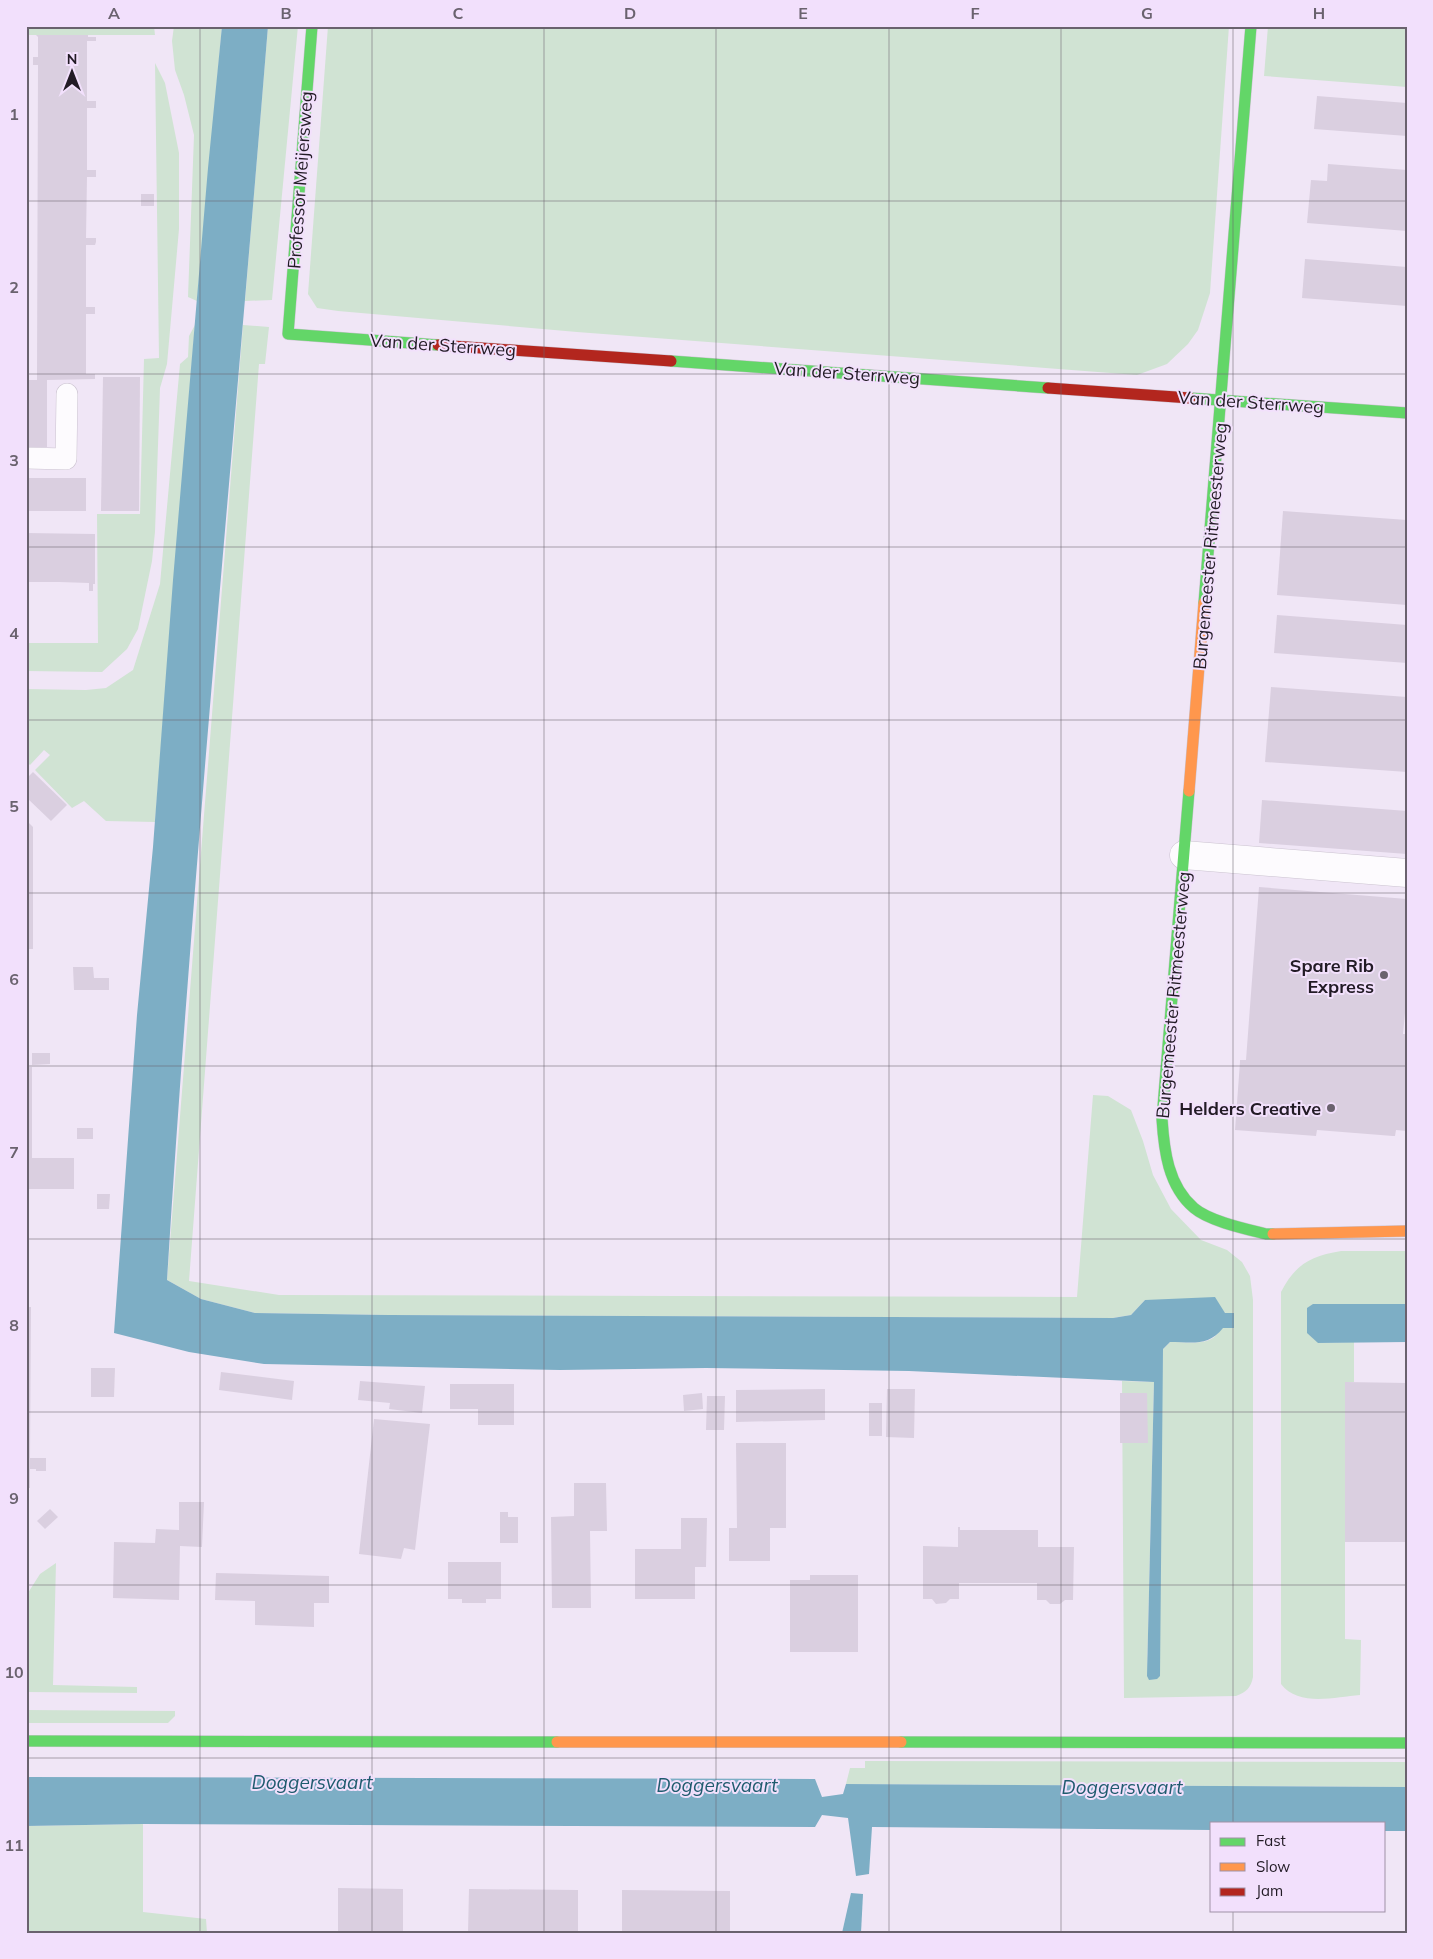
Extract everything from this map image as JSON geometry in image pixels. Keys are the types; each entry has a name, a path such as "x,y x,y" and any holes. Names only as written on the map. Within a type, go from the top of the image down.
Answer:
{"street":[{"name":"Professor Meijersweg","path":"288,334 312,26"},
{"name":"Burgemeester Ritmeesterweg","path":"1250,26 1222,400 1162,1119 1164,1151 1176,1185 1194,1208 1224,1223 1266,1234 1407,1231"},
{"name":"Van der Sterrweg","path":"288,334 1407,413"},
{"name":"Burgemeester Ritmeesterweg","path":"1184,855 1407,873"},
{"path":"26,1740 1407,1743"}],"lane":[{"path":"26,458 66,459 67,394"}],"green space":[{"path":"26,26 154,26 155,35 26,35"},
{"path":"174,26 222,26 197,301 188,297 194,135 184,95 175,70 172,41"},
{"path":"268,26 298,26 272,300 245,301"},
{"path":"328,26 1229,26 1210,293 1198,330 1188,344 1167,364 1137,375 577,332 317,308 308,294"},
{"path":"1268,26 1407,26 1407,87 1264,76"},
{"path":"155,63 165,83 179,153 179,229 167,364 160,388 155,532 152,561 138,629 127,649 102,672 26,671 26,643 98,643 97,514 140,514 144,359 159,358"},
{"path":"195,325 155,822 106,821 84,801 72,808 35,770 50,755 44,750 30,765 26,761 26,689 86,690 106,688 133,670 160,584 180,364 188,357 189,336"},
{"path":"243,325 269,327 265,364 259,364 189,1281 279,1295 1077,1297 1093,1095 1108,1096 1131,1110 1153,1175 1171,1209 1201,1240 1227,1250 1242,1262 1250,1276 1253,1300 1253,1677 1251,1684 1245,1691 1236,1696 1124,1698 1122,1381 1154,1382 1147,1676 1163,1349 1170,1342 1199,1342 1213,1338 1223,1325 1226,1313 1145,1300 1131,1315 1113,1318 255,1313 201,1299 167,1280"},
{"path":"1341,1251 1407,1251 1407,1304 1313,1304 1318,1343 1354,1342 1354,1382 1345,1383 1345,1639 1361,1640 1360,1695 1318,1699 1297,1696 1281,1684 1281,1292 1292,1275 1305,1263 1330,1253"},
{"path":"56,1563 53,1685 137,1687 137,1693 26,1692 26,1596 40,1574"},
{"path":"26,1710 175,1711 175,1716 168,1723 26,1723"},
{"path":"865,1761 1407,1762 1407,1787 846,1784 850,1768 865,1768"},
{"path":"143,1824 143,1912 206,1919 207,1933 26,1933 26,1826"}],"water":[{"path":"222,26 268,26 201,809 167,1280 201,1299 255,1313 1113,1318 1131,1315 1145,1300 1215,1297 1225,1313 1234,1313 1234,1328 1223,1328 1205,1341 1192,1343 1170,1342 1163,1349 1160,1676 1157,1679 1149,1680 1147,1676 1154,1382 909,1371 706,1368 560,1370 264,1364 189,1352 114,1333 137,1015 153,847 173,580 208,168"},
{"path":"1313,1304 1407,1304 1407,1342 1318,1343 1307,1333 1307,1308"},
{"name":"Doggersvaart","path":"26,1777 815,1779 822,1797 843,1794 846,1784 1407,1787 1407,1831 1386,1831 1386,1822 1210,1822 1210,1830 872,1827 869,1874 856,1876 848,1818 822,1815 815,1827 143,1824 26,1826"},
{"path":"851,1893 863,1894 861,1933 842,1933"}],"building":[{"path":"36,35 88,35 88,37 96,37 96,41 87,41 87,101 96,101 96,108 87,108 87,170 96,170 96,177 87,177 86,238 96,238 95,245 86,245 86,307 95,307 95,314 86,314 86,374 95,374 95,379 47,380 47,447 26,447 26,380 37,380 38,65 33,65 33,57 38,57 38,37"},
{"path":"1317,96 1407,103 1407,136 1314,129"},
{"path":"1328,164 1407,170 1407,231 1307,223 1311,180 1327,181"},
{"path":"141,194 154,194 154,206 141,206"},
{"path":"1305,259 1407,267 1407,306 1302,298"},
{"path":"103,377 140,377 139,511 101,511"},
{"path":"26,478 86,478 86,511 26,511"},
{"path":"1283,511 1407,520 1407,605 1277,595"},
{"path":"26,533 95,534 95,584 93,584 93,591 89,591 89,583 59,582 28,582 28,590 26,590"},
{"path":"1277,615 1407,625 1407,663 1274,653"},
{"path":"1271,687 1407,697 1407,772 1265,762"},
{"path":"33,772 67,805 51,821 26,797 26,779"},
{"path":"1262,800 1407,811 1407,854 1259,843"},
{"path":"26,820 33,827 33,949 26,949"},
{"path":"1259,887 1407,899 1407,992 1403,1034 1407,1034 1407,1131 1396,1130 1395,1136 1393,1136 1317,1130 1316,1136 1235,1130 1240,1060 1246,1060"},
{"path":"73,967 93,967 94,978 109,978 109,990 74,990"},
{"path":"32,1053 50,1053 50,1064 32,1065"},
{"path":"26,1067 32,1067 32,1158 74,1158 74,1189 26,1189"},
{"path":"77,1128 93,1128 93,1139 77,1139"},
{"path":"97,1194 110,1194 109,1209 97,1209"},
{"path":"26,1307 31,1307 30,1458 46,1458 46,1471 30,1469 30,1488 26,1488"},
{"path":"91,1368 115,1368 114,1397 91,1397"},
{"path":"221,1372 294,1381 292,1400 219,1390"},
{"path":"360,1381 425,1386 422,1413 389,1409 390,1403 358,1400"},
{"path":"1345,1382 1407,1383 1407,1542 1345,1542"},
{"path":"450,1384 514,1384 514,1425 478,1425 478,1409 450,1409"},
{"path":"825,1389 825,1420 736,1422 736,1390"},
{"path":"887,1389 915,1389 914,1438 886,1437"},
{"path":"702,1393 703,1409 684,1411 683,1395"},
{"path":"1120,1393 1147,1393 1148,1443 1120,1443"},
{"path":"707,1396 725,1396 724,1430 706,1430"},
{"path":"869,1403 882,1403 882,1436 869,1436"},
{"path":"374,1419 430,1424 415,1550 404,1548 401,1559 359,1554"},
{"path":"736,1443 786,1443 786,1528 770,1528 770,1561 729,1561 729,1528 737,1528"},
{"path":"574,1483 606,1483 607,1531 590,1531 591,1608 552,1608 551,1517 574,1516"},
{"path":"179,1502 204,1502 202,1547 180,1546 179,1600 113,1598 114,1542 155,1543 156,1529 179,1530"},
{"path":"50,1509 58,1517 45,1529 37,1521"},
{"path":"500,1512 508,1512 508,1517 518,1517 518,1543 500,1543"},
{"path":"681,1518 707,1518 706,1567 695,1567 695,1599 635,1599 635,1549 681,1549"},
{"path":"958,1527 960,1527 960,1530 1038,1530 1038,1547 1074,1547 1073,1600 1065,1600 1060,1604 1050,1604 1046,1600 1037,1600 1037,1583 959,1583 959,1599 950,1599 946,1603 936,1604 932,1599 923,1599 923,1546 958,1547"},
{"path":"448,1562 501,1562 501,1599 486,1599 486,1603 462,1603 462,1599 448,1599"},
{"path":"216,1573 329,1576 329,1603 314,1603 314,1627 255,1625 255,1601 215,1600"},
{"path":"810,1575 858,1575 858,1652 790,1652 790,1580 810,1580"},
{"path":"338,1888 403,1889 403,1933 338,1933"},
{"path":"469,1889 578,1890 578,1933 468,1933"},
{"path":"622,1890 730,1891 730,1933 622,1933"}],"traffic: fast":[{"path":"312,26 288,334 438,345"},
{"path":"1204,603 1251,26"},
{"path":"671,361 1048,388"},
{"path":"1190,398 1407,413"},
{"path":"1189,791 1162,1119 1166,1155 1178,1189 1194,1208 1209,1217 1228,1224 1266,1234 1273,1234"},
{"path":"26,1741 557,1742"},
{"path":"901,1742 1407,1743"}],"traffic: slow":[{"path":"1189,791 1204,603"},
{"path":"1273,1234 1407,1231"},
{"path":"557,1742 901,1742"}],"traffic: jam":[{"path":"438,345 671,361"},
{"path":"1048,388 1190,398"}],"place":[{"name":"Spare Rib Express","path":"1384,975"},
{"name":"Helders Creative","path":"1331,1108"}]}
